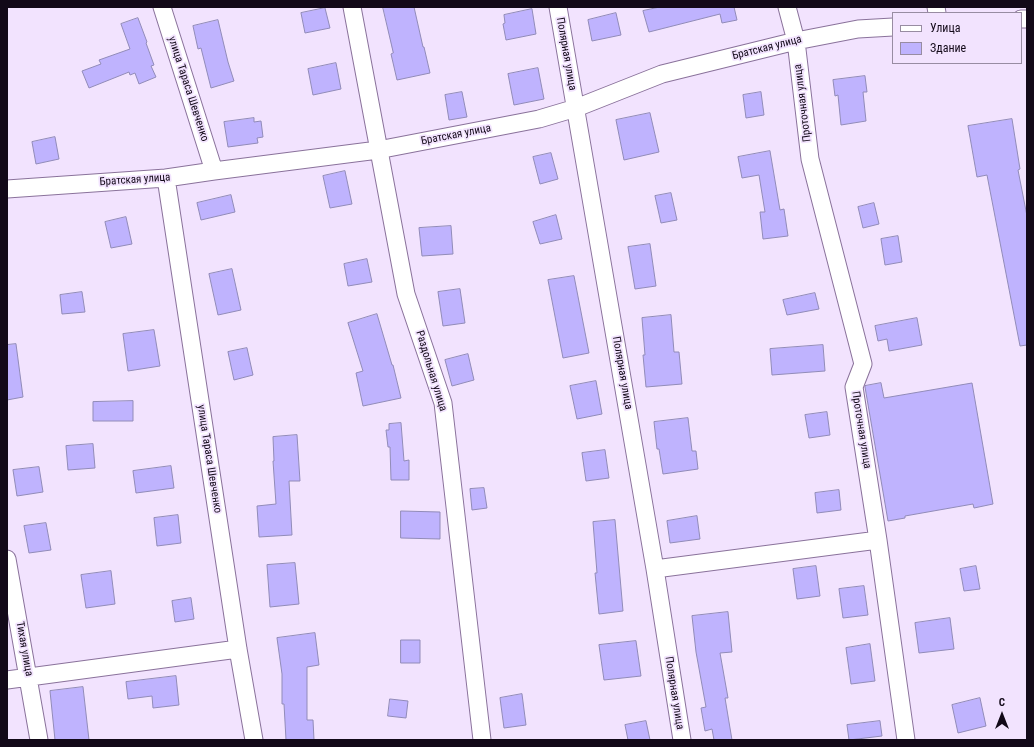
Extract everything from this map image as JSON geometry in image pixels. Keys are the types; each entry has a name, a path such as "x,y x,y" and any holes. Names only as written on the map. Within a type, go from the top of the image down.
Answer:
{"street":[{"name":"улица Тараса Шевченко","path":"162,7 214,171"},
{"name":"Раздольная улица","path":"352,7 406,294 444,403 482,740"},
{"name":"Полярная улица","path":"558,7 655,569 682,740"},
{"name":"Проточная улица","path":"788,7 796,41 810,159 863,364 854,387 878,540 906,740"},
{"name":"Братская улица","path":"7,189 166,178 378,150 539,119 576,108 662,74 796,41 858,29 892,27"},
{"name":"улица Тараса Шевченко","path":"166,178 238,649 254,740"},
{"path":"655,569 878,540"},
{"name":"Тихая улица","path":"7,559 39,740"},
{"path":"7,680 238,649"}],"building":[{"path":"383,7 414,7 430,73 397,80"},
{"path":"660,7 734,7 737,20 722,23 720,14 649,32 643,11"},
{"path":"325,8 330,28 305,33 301,13"},
{"path":"532,9 536,34 506,40 503,24 505,23 504,15"},
{"path":"616,13 621,35 592,41 588,20"},
{"path":"138,18 147,42 146,43 154,65 151,66 156,77 139,84 135,73 130,75 129,72 89,88 82,71 101,64 99,60 130,49 121,24"},
{"path":"218,20 234,81 211,88 201,48 198,49 193,26"},
{"path":"336,63 341,89 313,95 308,69"},
{"path":"538,68 544,99 514,105 508,74"},
{"path":"865,76 867,92 863,92 866,121 841,125 838,95 835,96 833,80"},
{"path":"462,92 467,117 449,120 445,95"},
{"path":"761,92 764,115 746,118 743,95"},
{"path":"650,113 659,152 624,160 616,120"},
{"path":"254,118 254,122 261,121 263,137 257,138 258,143 228,147 224,122"},
{"path":"1012,119 1020,169 1018,170 1027,216 1027,345 1020,346 987,175 977,177 968,126"},
{"path":"55,137 59,159 36,164 32,142"},
{"path":"770,151 780,210 784,209 788,236 763,239 760,212 765,212 759,175 742,178 738,157"},
{"path":"551,153 558,179 540,184 533,157"},
{"path":"345,171 352,204 330,208 323,176"},
{"path":"671,193 677,220 661,223 655,196"},
{"path":"231,195 235,212 201,220 197,203"},
{"path":"874,203 879,224 863,228 858,207"},
{"path":"556,215 562,239 540,244 533,222"},
{"path":"126,217 132,244 111,248 105,222"},
{"path":"451,226 453,254 422,256 419,228"},
{"path":"898,236 902,262 885,265 881,239"},
{"path":"650,244 656,286 635,289 628,247"},
{"path":"367,259 372,282 348,286 344,264"},
{"path":"232,269 241,310 218,315 209,274"},
{"path":"574,276 589,353 563,358 548,280"},
{"path":"460,289 465,323 443,326 438,292"},
{"path":"82,292 85,312 62,314 60,295"},
{"path":"815,293 819,309 787,315 783,300"},
{"path":"377,314 393,365 401,398 363,406 356,373 363,371 348,323"},
{"path":"671,315 674,352 679,352 682,384 646,387 642,318"},
{"path":"917,318 922,345 889,351 887,339 878,341 875,326"},
{"path":"154,330 160,366 128,371 123,334"},
{"path":"16,344 23,397 7,400 7,345"},
{"path":"823,345 825,371 772,375 770,349"},
{"path":"247,348 253,375 234,380 228,352"},
{"path":"468,354 474,380 452,386 445,360"},
{"path":"596,381 602,414 577,419 570,386"},
{"path":"881,383 884,398 972,383 993,504 974,508 973,504 905,516 905,518 888,521 865,387"},
{"path":"133,401 133,421 93,421 93,402"},
{"path":"827,412 830,435 809,438 805,415"},
{"path":"688,418 692,451 696,451 698,469 663,474 659,449 657,449 654,422"},
{"path":"401,423 404,461 409,460 409,480 391,480 390,447 388,447 386,430 389,430 389,424"},
{"path":"297,435 300,481 289,481 292,535 259,537 257,506 276,504 273,437"},
{"path":"93,444 95,468 68,470 66,446"},
{"path":"605,450 609,478 586,481 582,453"},
{"path":"171,466 174,488 136,493 133,471"},
{"path":"39,467 43,492 17,496 13,470"},
{"path":"484,488 487,508 472,510 470,489"},
{"path":"839,490 841,510 817,513 815,493"},
{"path":"401,511 440,512 440,539 401,538"},
{"path":"178,515 181,543 157,546 154,518"},
{"path":"697,516 700,539 670,543 667,521"},
{"path":"615,520 623,611 599,614 595,573 597,573 593,522"},
{"path":"46,523 51,550 29,553 24,526"},
{"path":"295,563 299,604 270,607 267,565"},
{"path":"816,566 820,596 797,599 793,569"},
{"path":"976,566 980,589 964,591 960,569"},
{"path":"111,571 115,604 86,608 81,575"},
{"path":"864,586 868,615 843,618 839,589"},
{"path":"191,598 194,619 175,622 172,601"},
{"path":"728,612 732,652 720,653 728,698 725,698 732,740 714,740 712,729 705,731 701,708 706,707 696,652 692,616"},
{"path":"950,618 954,649 919,653 915,623"},
{"path":"315,633 319,665 307,667 307,720 313,720 314,740 286,740 284,704 282,704 282,674 277,638"},
{"path":"401,640 420,640 420,663 401,663"},
{"path":"636,641 641,676 604,680 599,645"},
{"path":"870,644 875,681 851,684 846,648"},
{"path":"176,676 179,705 153,708 152,696 128,699 126,682"},
{"path":"83,687 89,740 55,740 50,691"},
{"path":"522,694 526,725 504,728 500,698"},
{"path":"980,698 986,726 958,733 952,705"},
{"path":"390,699 408,701 406,718 388,716"},
{"path":"646,721 650,740 628,740 625,725"},
{"path":"880,721 882,736 849,740 847,725"}]}
